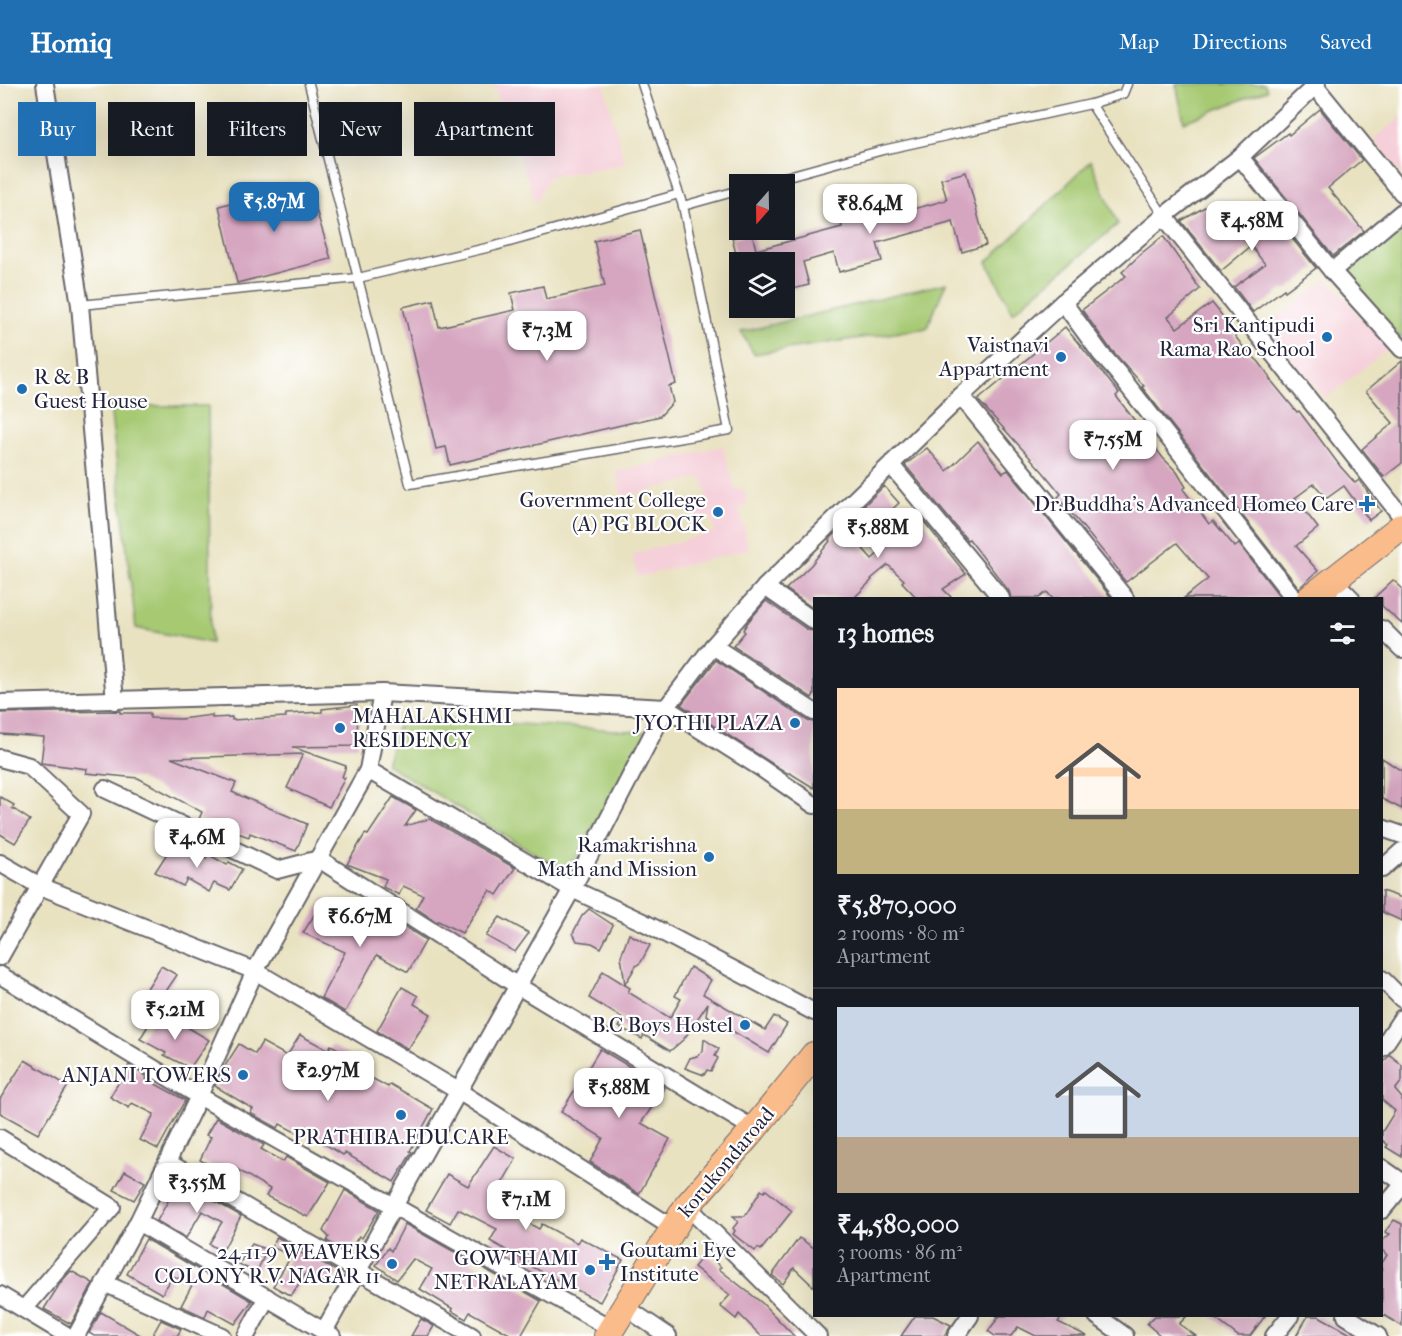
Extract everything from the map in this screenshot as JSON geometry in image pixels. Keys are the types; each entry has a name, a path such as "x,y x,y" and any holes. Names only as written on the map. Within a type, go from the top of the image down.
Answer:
{"main road":[{"path":"1311,597 1402,526"},
{"name":"korukondaroad","path":"610,1333 687,1206 813,1056"}],"street":[{"path":"45,84 80,305 115,701"},
{"path":"138,1222 328,1334 358,1271 572,889 666,708 713,646 765,587 961,396 1063,303 1164,216 1240,157 1316,85 1402,193"},
{"path":"1240,157 1332,271 1402,349"},
{"path":"1332,271 1402,212"},
{"path":"1164,216 1402,517"},
{"path":"1063,303 1293,597"},
{"path":"961,396 1124,597"},
{"path":"891,465 1000,597"},
{"path":"1333,580 1350,597"},
{"path":"765,587 813,620"},
{"path":"1383,630 1402,649"},
{"path":"713,646 813,711"},
{"path":"76,1336 138,1222 199,1096 255,971 368,770 382,693"},
{"path":"0,703 382,693 666,708 761,768 813,804"},
{"path":"0,758 29,766 81,813 0,957"},
{"path":"368,770 572,889 645,923 813,1011"},
{"path":"105,789 277,870 319,860 518,986 754,1129"},
{"path":"1383,828 1402,835"},
{"path":"1383,868 1402,851"},
{"path":"0,864 40,886 255,971 460,1092 673,1228"},
{"path":"0,975 199,1096 610,1333"},
{"path":"1383,980 1402,999"},
{"path":"1383,1046 1402,1018"},
{"path":"0,1138 112,1207 24,1309"},
{"path":"167,1162 472,1336"},
{"path":"1383,1169 1402,1184 1383,1209"},
{"path":"687,1206 818,1336"},
{"path":"104,1283 222,1336"},
{"path":"0,1295 68,1336"},
{"path":"246,1336 267,1298"},
{"path":"626,1307 668,1336"},
{"path":"956,1336 969,1317"},
{"path":"1098,1317 1125,1336"},
{"path":"1274,1336 1289,1317"},
{"path":"1348,1317 1378,1336"}],"lane":[{"path":"309,84 410,484 729,430 683,206 642,84"},
{"path":"795,174 883,150 1091,104 1123,94 1127,84"},
{"path":"1091,104 1164,216"},
{"path":"683,206 729,193"},
{"path":"80,305 358,278 495,246 679,194"}],"shaded area":[{"path":"493,84 604,84 625,164 548,177 536,203 519,156 555,156 555,102 500,102"},
{"path":"1402,117 1402,175 1373,139"},
{"name":"Sri Kantipudi Rama Rao School","path":"1328,279 1389,348 1326,398 1265,327"},
{"name":"Government College (A) PG BLOCK","path":"723,446 735,490 743,488 748,505 739,508 749,549 638,577 632,554 715,532 711,516 699,520 694,501 708,498 702,477 622,497 616,472"}],"green space":[{"path":"1176,84 1265,84 1267,90 1184,122"},
{"path":"1091,161 1118,224 1013,312 987,262"},
{"path":"1402,221 1402,340 1340,273"},
{"path":"946,283 927,328 754,354 741,332"},
{"path":"110,406 208,406 211,643 136,628"},
{"path":"400,719 456,720 647,732 567,870 554,865 386,764"}],"building":[{"path":"1320,109 1362,160 1328,188 1364,231 1333,256 1254,158 1288,133 1289,135"},
{"path":"966,172 986,245 962,252 953,222 877,243 882,261 839,272 834,253 803,262 809,285 795,288 795,252 736,252 732,240 754,240 756,250 842,227 839,215 861,209 865,222 947,200 941,179"},
{"path":"308,183 331,259 237,283 219,206"},
{"path":"1213,202 1240,232 1269,210 1316,268 1253,312 1234,287 1265,264 1251,246 1221,271 1181,221"},
{"path":"640,230 676,384 669,386 673,402 660,416 450,465 446,447 436,449 403,307 433,300 439,327 515,310 511,293 543,286 546,299 605,286 594,241"},
{"path":"1163,236 1200,289 1168,317 1177,328 1212,303 1244,348 1259,362 1297,412 1299,411 1340,466 1355,483 1359,480 1381,511 1369,520 1344,486 1327,498 1314,484 1295,498 1318,528 1296,546 1318,571 1299,588 1142,387 1144,386 1109,347 1082,310 1126,276 1122,272"},
{"path":"1065,327 1119,393 1116,396 1163,458 1177,472 1186,487 1183,489 1209,524 1213,521 1235,547 1239,544 1280,597 1185,597 1208,579 1177,543 1126,582 1058,497 1061,494 978,400"},
{"path":"1402,361 1402,463 1384,477 1362,449 1393,423 1366,391"},
{"path":"978,441 1003,473 1008,470 1110,596 1051,597 1047,592 1040,597 1011,597 1009,591 969,539 967,540 905,465 927,448 947,471"},
{"path":"884,486 899,503 857,542 872,559 921,518 966,574 943,589 951,597 916,597 902,582 904,580 888,565 855,597 813,597 813,608 786,589 811,565 829,540"},
{"path":"1393,580 1402,588 1402,624 1383,607 1383,597 1375,597"},
{"path":"766,601 808,630 813,631 812,698 733,646 745,632 743,630"},
{"path":"716,660 808,721 813,722 813,787 787,773 681,705"},
{"path":"357,705 358,746 292,747 346,766 342,777 345,778 329,807 287,788 303,754 171,758 236,783 232,792 307,824 296,851 250,833 249,837 199,819 202,812 138,778 86,773 87,769 41,763 44,737 0,734 0,713 120,711 120,713 150,713 150,718 180,719 212,715 212,718 232,717 232,720 286,717 286,714 322,712 322,709"},
{"path":"1383,759 1402,771 1402,809 1383,800"},
{"path":"0,797 14,805 12,808 30,820 15,843 0,834"},
{"path":"393,797 416,810 405,826 430,819 515,868 497,895 490,890 462,933 437,922 416,908 423,895 403,886 399,895 383,887 386,879 347,864 365,834 368,835"},
{"path":"175,841 206,859 208,854 227,865 229,862 242,869 230,890 214,883 209,892 187,879 183,886 155,872"},
{"path":"1383,891 1402,898 1402,921 1383,912"},
{"path":"324,899 361,919 366,913 376,920 380,916 398,925 399,923 426,940 408,972 377,955 345,1012 321,998 345,952 303,933"},
{"path":"589,909 613,925 601,948 592,943 577,941 573,933 582,916"},
{"path":"500,917 529,933 515,952 486,936"},
{"path":"629,934 650,945 625,984 621,956"},
{"path":"161,966 177,975 156,1006 141,998"},
{"path":"690,967 711,980 703,994 765,1030 774,1016 787,1024 769,1053 706,1015 708,1003 684,1039 670,1051 644,1035 642,1039 619,1027 624,1019 589,998 603,971 630,988 628,992 670,1018 681,999 675,996"},
{"path":"402,987 418,996 414,1004 431,1014 408,1049 377,1031"},
{"path":"155,1014 182,1028 184,1025 209,1040 190,1068 140,1039"},
{"path":"300,1035 328,1050 331,1045 358,1060 353,1068 388,1087 390,1084 433,1109 394,1182 305,1132 303,1136 280,1124 278,1128 250,1113 253,1109 215,1086 239,1044 255,1054 262,1042 287,1056"},
{"path":"704,1039 719,1049 715,1056 718,1058 711,1071 707,1070 704,1075 685,1068 690,1058 703,1051"},
{"path":"600,1049 665,1088 641,1123 670,1139 639,1194 590,1162 603,1138 561,1112"},
{"path":"1390,1055 1402,1065 1402,1081 1395,1090 1402,1098 1402,1157 1386,1147 1388,1145 1383,1141 1383,1130 1395,1111 1383,1101 1383,1062"},
{"path":"25,1060 68,1086 38,1134 0,1113 0,1099"},
{"path":"129,1065 147,1077 146,1079 185,1100 158,1149 140,1140 154,1114 132,1103 129,1108 110,1097"},
{"path":"216,1118 264,1145 261,1149 283,1162 286,1157 330,1182 308,1217 266,1196 270,1189 230,1165 226,1174 200,1160 211,1137 206,1135"},
{"path":"494,1146 516,1159 492,1201 539,1229 542,1224 577,1243 580,1238 623,1260 600,1302 521,1261 522,1259 490,1241 497,1229 458,1209 450,1223 426,1210 447,1174 468,1186"},
{"path":"125,1171 145,1182 134,1200 114,1190"},
{"path":"179,1181 241,1216 222,1252 209,1244 222,1222 202,1211 186,1238 157,1221"},
{"path":"345,1190 379,1210 362,1238 359,1236 348,1253 327,1241 329,1237 323,1231"},
{"path":"761,1190 764,1192 766,1190 792,1211 761,1250 758,1248 755,1251 733,1234 735,1231 733,1228 738,1222 733,1216 745,1216"},
{"path":"1394,1220 1402,1224 1402,1326 1383,1315 1383,1261 1387,1255 1383,1251 1383,1240 1390,1234 1385,1232"},
{"path":"405,1224 541,1301 521,1336 513,1336 470,1312 466,1319 420,1289 432,1269 413,1259 397,1280 376,1265 388,1248 391,1251"},
{"path":"277,1237 291,1245 286,1253 271,1247"},
{"path":"799,1238 813,1247 813,1286 794,1268 783,1284 772,1275"},
{"path":"146,1239 252,1301 235,1324 208,1309 205,1317 181,1306 192,1285 173,1276 162,1294 127,1274"},
{"path":"252,1244 267,1250 256,1273 239,1264"},
{"path":"295,1250 309,1257 309,1255 338,1272 332,1285 306,1273 291,1296 273,1286"},
{"path":"705,1253 721,1267 719,1269 762,1303 794,1336 761,1336 739,1314 736,1319 720,1306 730,1295 694,1267"},
{"path":"71,1271 93,1283 71,1324 44,1309"},
{"path":"101,1312 142,1336 94,1336 89,1333"},
{"path":"914,1317 935,1317 951,1325 944,1336 901,1336"},
{"path":"999,1317 1061,1317 1058,1322 1087,1336 1036,1336 1018,1327 1011,1336 995,1336 988,1331"},
{"path":"1154,1317 1186,1317 1179,1324 1196,1336 1161,1336 1147,1324"},
{"path":"1213,1317 1264,1317 1250,1336 1238,1336"},
{"path":"1307,1317 1321,1317 1354,1336 1296,1336"},
{"path":"421,1319 434,1326 428,1336 411,1336"},
{"path":"161,1320 181,1329 177,1336 152,1336"}],"place":[{"name":"Sri Kantipudi Rama Rao School","path":"1327,337"},
{"name":"Vaistnavi Appartment","path":"1061,357"},
{"name":"R & B Guest House","path":"22,389"},
{"name":"Dr.Buddha's Advanced Homeo Care","path":"1367,504"},
{"name":"Government College (A) PG BLOCK","path":"718,512"},
{"name":"JYOTHI PLAZA","path":"795,723"},
{"name":"MAHALAKSHMI RESIDENCY","path":"340,728"},
{"name":"Ramakrishna Math and Mission","path":"709,857"},
{"name":"B.C Boys Hostel","path":"745,1025"},
{"name":"ANJANI TOWERS","path":"243,1075"},
{"name":"PRATHIBA.EDU.CARE","path":"401,1115"},
{"name":"Goutami Eye Institute","path":"607,1262"},
{"name":"24-11-9 WEAVERS COLONY R.V. NAGAR 11","path":"392,1264"},
{"name":"GOWTHAMI NETRALAYAM","path":"590,1270"}]}
